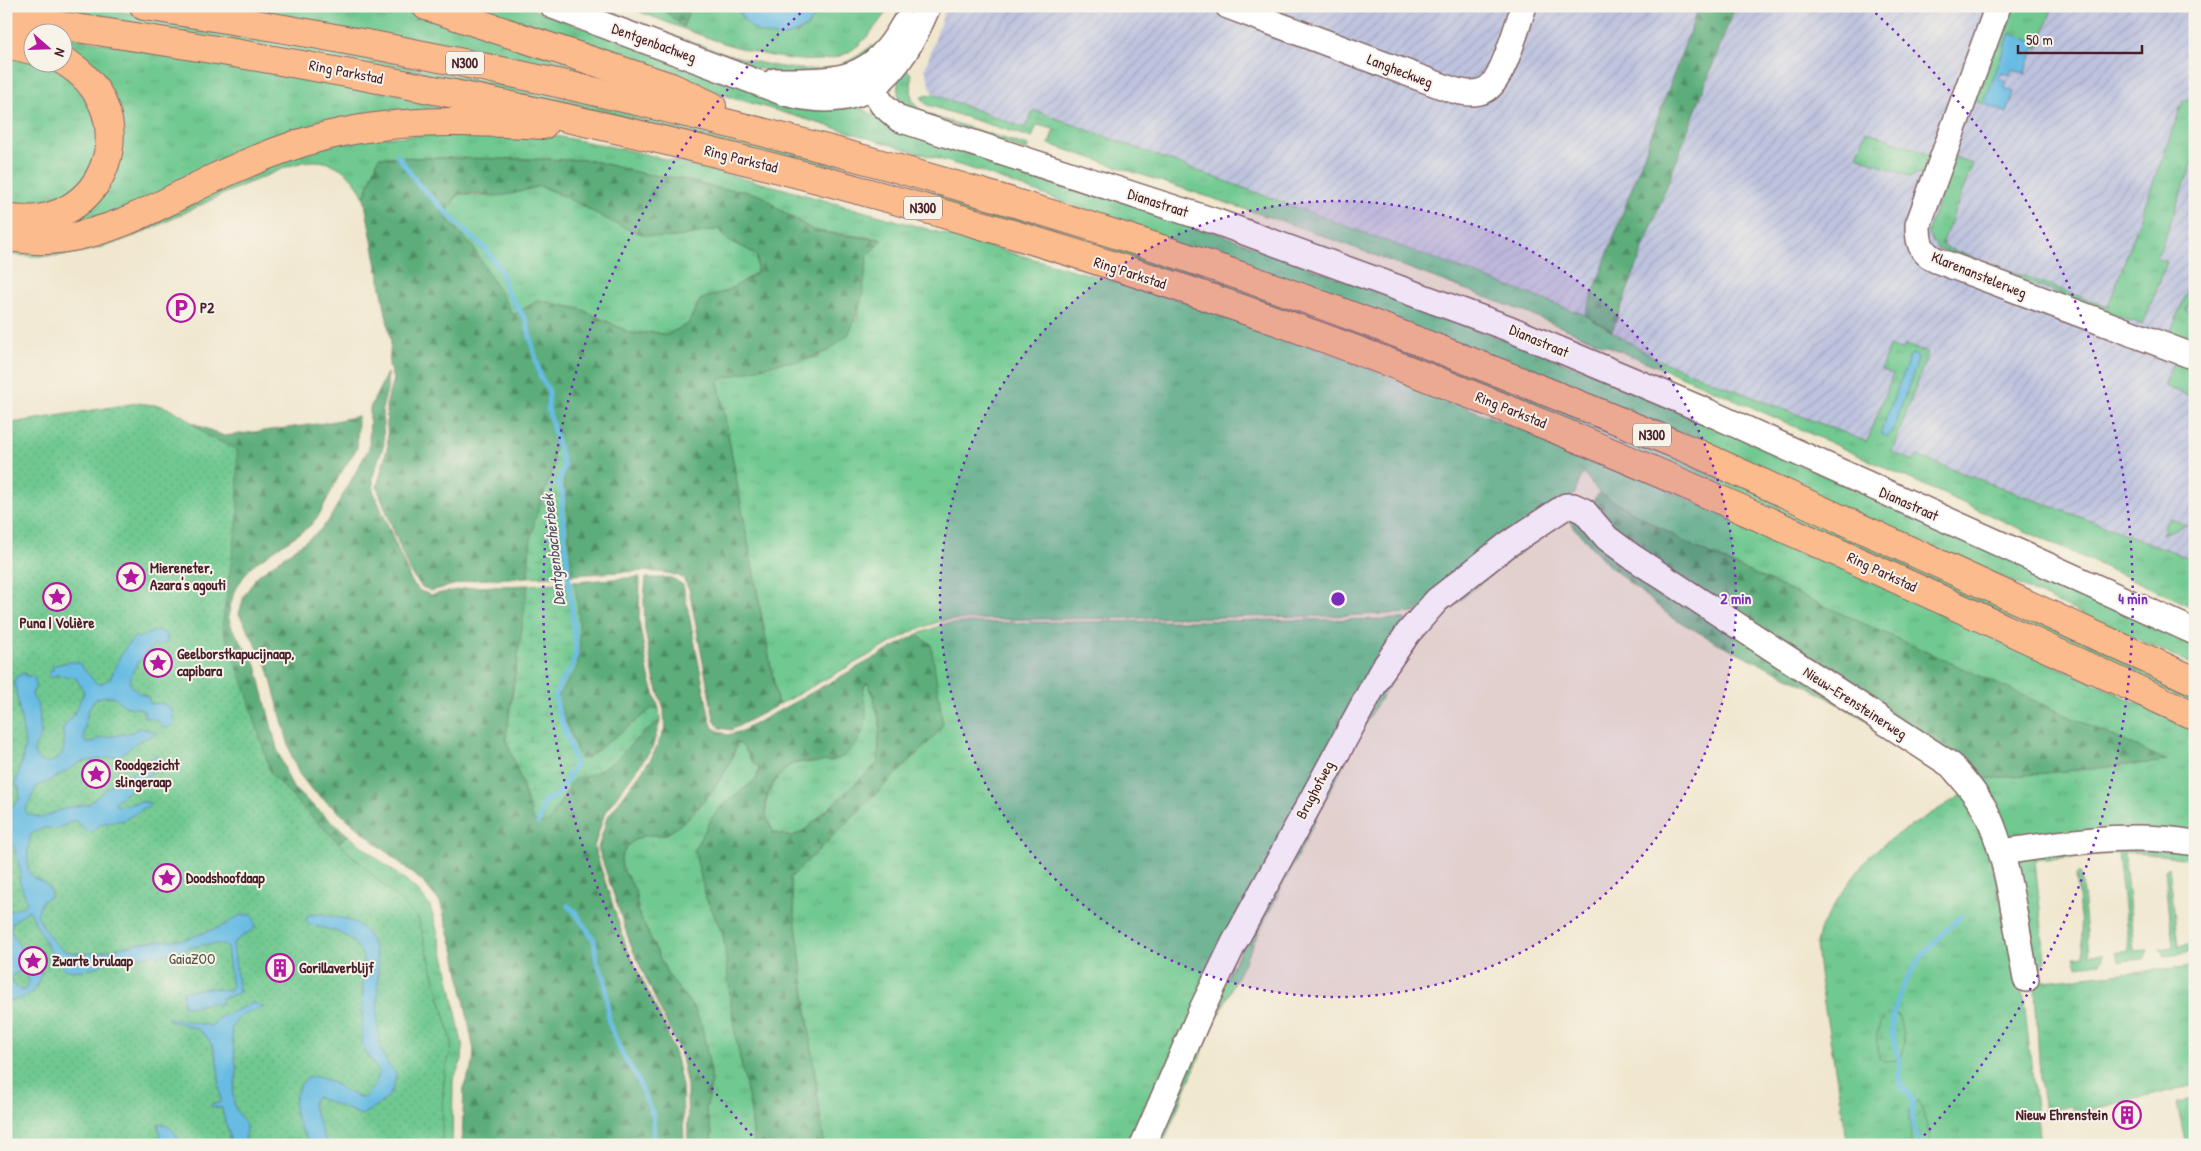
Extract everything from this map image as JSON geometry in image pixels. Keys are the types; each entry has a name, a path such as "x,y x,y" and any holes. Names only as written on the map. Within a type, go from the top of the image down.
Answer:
{"highway":[{"name":"Ring Parkstad","path":"144,6 252,23 515,73 650,103 973,190 1140,242 1366,321 1518,379 1699,454 2195,681"},
{"name":"N300","path":"426,6 671,87 782,138"},
{"name":"Ring Parkstad","path":"6,18 286,60 439,90 624,130 791,172 966,220 1190,292 1337,343 1518,412 1677,480 2195,716"},
{"path":"6,44 22,48"},
{"path":"6,218 39,219 63,213 86,198 104,167 110,145 109,120 95,88 72,66"},
{"name":"N300","path":"6,237 58,240 106,229 152,210 201,184 270,154 331,135 377,127 457,121 624,130"}],"street":[{"name":"Dentgenbachweg","path":"553,6 785,93 811,99 852,96 867,80"},
{"path":"867,80 875,62 902,26 912,6"},
{"path":"867,80 887,77 918,28 928,6"},
{"name":"Langheckweg","path":"1228,6 1446,88 1472,93 1484,91 1492,85 1498,75 1524,6"},
{"name":"Klarenanstelerweg","path":"1998,6 1918,225 1918,239 1921,249 1936,260 2195,357"},
{"name":"Dianastraat","path":"867,80 889,111 899,119 1217,222 1508,328 1708,412 2195,632"},
{"name":"Nieuw-Erensteinerweg","path":"1573,506 1584,511 1607,538 1631,556 1951,765 1968,784 1984,808 2000,852 2026,979"},
{"name":"Brughofweg","path":"1143,1145 1202,1009 1234,943 1381,672 1422,616 1456,583 1558,509 1573,506"},
{"path":"2000,852 2108,837 2158,838 2195,843"}],"shaded area":[{"path":"946,6 2195,6 2195,560 1917,456 1914,461 1656,359 1585,315 1034,110 1025,129 933,94 925,69"}],"green space":[{"path":"6,6 83,6 178,20 697,124 1156,256 1642,439 2195,690 2195,705 1977,605 1026,228"},
{"path":"202,6 399,6 582,67 578,73 509,64"},
{"path":"441,6 524,6 728,80 856,105 882,120 1159,211 1614,381 2195,642 2195,666 1860,515 1118,222 979,171 664,77"},
{"path":"581,6 598,6 715,50 747,60 778,66 807,69 832,67 849,61 872,46 879,47 858,64 833,73 807,76 779,73 751,67 724,58"},
{"path":"625,6 660,6 683,27 691,6 737,6 739,11 796,34 808,26 820,6 891,6 866,38 854,49 824,60 797,60 736,47"},
{"path":"660,6 691,6 683,27"},
{"path":"1699,6 1735,6 1612,331 1585,315"},
{"path":"2008,6 2053,6 2038,49 2034,48 2036,43 2010,33 1984,104 1973,100"},
{"path":"72,38 484,109 386,119 70,230 31,226 115,149 72,70"},
{"path":"6,49 22,57 22,72 64,72 88,91 103,147 72,198 6,212"},
{"path":"904,66 911,74 912,99 923,112 1028,146 1027,151 905,108 898,93 899,77"},
{"path":"2195,88 2195,156 2157,258 2167,262 2143,325 1937,248 1927,233 1955,157 1973,164 1942,244 1944,247 2108,307 2183,101 2191,98"},
{"path":"933,94 1025,128 1034,110 1585,315 1656,359 1867,442 1893,374 1881,369 1889,346 1903,351 1905,345 1928,353 1892,452 1914,461 1917,456 2195,560 2195,608 1705,386 1520,310 1305,229 1049,144 1054,129 1037,125 1032,138 927,105 921,97","holes":["1913,354 1918,359 1892,432 1881,431 1910,356"]},
{"path":"525,130 637,152 777,187 1194,304 1272,330 1626,471 2195,729 2195,839 2013,845 1974,780 2167,761 1694,547 1599,493 1583,472 1574,495 1416,613 1330,616 944,620 915,630 778,705 718,380 778,363 802,361 818,356 857,319 868,255 882,239 814,231 777,208 763,196 740,190 715,188 678,178 644,174 590,160 379,157 364,198 356,183 337,166 321,161 312,161 281,169 134,236 104,246 74,253 41,256 6,254 6,243 18,245 332,140"},
{"path":"1866,131 1931,155 1926,170 1911,177 1857,156"},
{"path":"379,157 590,160 644,174 678,178 715,188 740,190 763,196 777,208 814,231 882,240 868,255 861,303 849,334 828,351 802,361 778,363 718,380 778,705 731,730 720,728 714,719 689,589 683,578 661,572 613,572 572,575 564,483 557,445 553,454 554,466 542,498 530,545 528,577 472,580 431,591 422,587 409,571 377,487 388,445 386,406 393,379 389,366 391,340 364,198","holes":["539,186 614,223 644,234 674,237 719,229 733,243 747,249 757,257 757,273 729,290 700,300 688,324 666,335 654,332 633,334 583,310 539,300 513,315 474,249 445,216 457,195 501,195"]},
{"path":"539,186 670,238 720,229 729,240 752,252 757,257 757,272 729,290 700,300 688,324 666,335 654,332 633,334 583,310 539,300 513,316 474,249 445,216 457,195 495,195"},
{"path":"2195,272 2195,290 2186,311 2195,315 2195,346 2169,336"},
{"path":"2174,360 2195,367 2195,398 2164,386"},
{"path":"387,373 387,390 382,409 384,444 373,476 373,490 411,581 420,591 431,595 473,587 528,585 523,632 515,670 506,739 526,800 549,822 573,780 615,761 635,740 660,721 652,749 605,812 594,847 626,946 666,1029 676,1058 682,1086 684,1145 462,1145 464,1086 473,1064 474,1051 455,953 440,902 422,881 311,789 299,774 292,757 267,665 239,614 244,596 257,576 318,532 329,520 369,448 370,408"},
{"name":"GaiaZOO","path":"137,403 163,406 184,416 206,435 237,450 238,515 222,627 245,688 271,774 305,811 418,918 452,1042 444,1082 442,1145 6,1145 6,424"},
{"path":"169,413 224,436 325,423 358,416 357,448 339,476 319,515 310,526 251,566 234,591 228,616 232,628 256,665 277,749 293,788 348,835 281,885"},
{"path":"557,444 562,457 565,475 563,484 566,497 572,575 528,577 530,545 535,519 554,466 553,454"},
{"path":"1599,493 1694,547 2168,761 1974,780 1646,559 1589,505"},
{"path":"1567,514 1932,757 1803,684 1716,642 1671,617 1609,566 1575,529"},
{"path":"2168,518 2186,525 2162,534"},
{"path":"1556,526 1491,575 1445,614 1431,629 1392,680 1357,738 1244,963 1209,1035 1163,1145 1149,1145 1198,1032 1365,711 1446,599"},
{"path":"640,577 639,622 649,677 659,709 656,708 586,758 580,758 557,699 580,646 574,582"},
{"path":"646,578 672,578 683,585 710,720 713,728 727,735 742,731 916,635 931,644 943,724 934,737 790,878 824,1145 754,1145 751,1111 734,1029 723,934 706,898 694,849 714,815 722,806 757,779 759,767 752,762 744,747 737,742 719,781 698,808 664,835 649,835 635,840 625,849 621,858 622,868 635,890 638,912 668,975 694,1008 702,1026 711,1073 711,1085 706,1110 712,1133 710,1145 688,1145 687,1085 680,1053 631,946 598,848 607,818 651,759 665,729 664,709 654,678 645,630 644,600","holes":["865,684 869,684 880,721 878,763 805,830 791,837 774,832 767,818 766,811 767,797 773,783 786,768 796,763 830,761 839,759 847,753 858,741 864,729 866,710 863,691"]},
{"path":"574,582 579,626 578,661 574,673 557,699 579,756 587,758 653,708 659,709 660,721 635,740 615,761 592,774 573,780 549,822 538,823 533,820 506,739 528,585"},
{"path":"1406,619 1136,1145 824,1145 790,878 934,737 931,644 916,635 944,624 965,623"},
{"path":"865,684 869,684 880,721 878,763 805,830 791,837 773,832 767,818 766,804 773,784 792,764 816,763 866,709 862,695"},
{"path":"737,742 744,747 752,762 759,767 757,779 737,794 706,898 723,934 751,1112 754,1145 710,1145 712,1133 706,1110 711,1085 711,1073 694,1008 668,975 638,912 635,890 622,868 621,858 625,849 635,840 649,835 664,835 675,829 698,808 728,767"},
{"path":"1968,791 1977,804 2023,991 2040,1145 1932,1145 1926,1127 1911,1141 1913,1145 1848,1145 1819,974 1816,944 1819,931 1837,900 1869,856 1893,837","holes":["1898,1015 1902,1032 1903,1052 1877,1051 1878,1031"]},
{"path":"348,835 418,891 430,906 446,963 463,1048 462,1060 453,1080 452,1145 429,1145 319,857"},
{"path":"2195,847 2195,860 2147,853 2124,852 2134,951 2148,950 2144,959 2120,961 2115,953 2129,951 2118,853 2035,860 2045,960 2042,968 2036,970 2013,855"},
{"path":"2169,867 2178,946 2191,945 2192,949 2188,953 2164,956 2160,949 2173,947 2165,870"},
{"path":"2079,872 2081,874 2089,955 2103,954 2103,960 2100,963 2077,966 2074,957 2084,956 2076,875"},
{"path":"2195,966 2195,1085 2073,1114 2072,1106 2045,1111 2040,1080 2035,987 2043,981"},
{"path":"1890,1014 1898,1015 1904,1044 1899,1060 1885,1061 1879,1058 1877,1033 1881,1021"},
{"path":"2195,1098 2195,1145 2186,1145 2177,1104"},
{"path":"1917,1100 1922,1109 1932,1145 1913,1145 1911,1141 1909,1112"}],"water":[{"path":"737,6 820,6 813,19 803,29 791,34 778,36 766,35 754,29 744,19"},
{"path":"2010,33 2036,43 2024,74 2012,69 2010,75 2002,72 1999,78 2007,82 2005,88 2014,92 2007,113 1984,104"},
{"path":"1913,354 1918,357 1917,363 1892,432 1887,437 1881,434 1881,431 1910,356"},
{"path":"158,630 166,634 168,642 158,646 155,644 142,657 132,672 130,684 138,693 148,697 150,704 162,703 172,709 174,724 165,729 157,720 144,717 142,709 125,706 115,698 106,696 95,700 91,704 87,715 85,742 90,743 141,728 158,733 137,742 120,756 81,762 48,782 37,786 25,810 28,814 41,818 66,808 89,804 113,783 136,771 156,755 164,766 162,773 153,771 115,802 117,806 142,802 150,803 150,805 124,820 100,824 90,833 74,820 58,829 44,828 31,834 28,854 29,871 33,877 45,883 51,896 42,901 37,914 55,944 64,950 74,953 98,952 147,942 179,940 222,926 239,916 254,916 255,928 233,943 239,993 221,999 221,1004 216,1005 215,1002 191,1007 183,1005 183,991 212,988 227,991 232,988 227,948 222,945 205,945 167,954 117,960 84,970 64,969 48,948 29,910 13,922 10,930 29,962 41,972 37,985 30,994 19,999 6,1000 6,913 25,905 27,901 19,880 21,873 14,847 6,832 8,806 13,807 20,798 19,787 15,785 25,742 14,681 17,676 25,673 26,676 34,676 36,686 32,694 39,710 41,734 34,752 36,757 43,762 53,761 63,751 63,728 73,716 84,692 76,678 57,675 50,678 48,672 53,670 52,666 68,662 78,662 95,682 100,684 110,679 123,651 136,636 138,638","holes":["20,971 26,973 29,981 24,991 17,988 11,980 13,975"]},
{"path":"321,914 342,918 357,924 372,941 377,959 377,1021 379,1040 385,1058 396,1073 393,1089 386,1099 362,1115 316,1097 312,1104 327,1145 312,1145 301,1129 296,1117 294,1105 300,1085 307,1078 316,1077 325,1079 364,1098 375,1085 379,1072 362,1046 363,958 354,943 342,934 308,924 306,920 308,915"},
{"path":"253,1003 264,1007 241,1015 231,1028 237,1072 233,1094 235,1108 246,1125 245,1145 230,1145 222,1108 211,1107 211,1105 221,1102 217,1064 212,1046 201,1032 190,1026 168,1020 168,1018 211,1026 220,1017"},
{"path":"158,1123 172,1130 181,1145 159,1145 161,1137"}],"waterway":[{"name":"Dentgenbacherbeek","path":"397,155 419,185 468,234 484,247 501,271 507,292 526,320 540,376 549,391 548,409 564,467 558,483 563,493 562,512 576,651 573,665 558,688 556,699 576,764 558,794 553,798 545,800 538,823"},
{"name":"Dentgenbacherbeek","path":"568,906 575,912 594,940 597,962 605,980 609,1023 621,1052 636,1076 653,1116 654,1145"},
{"path":"1922,1145 1913,1129 1912,1098 1901,1085 1899,1078 1900,1063 1892,1033 1893,1014 1904,984 1920,958 1961,917"}],"place":[{"name":"P2","path":"181,308"},
{"name":"Miereneter, Azara's agouti","path":"131,577"},
{"name":"Puna | Volière","path":"57,597"},
{"name":"Geelborstkapucijnaap, capibara","path":"158,663"},
{"name":"Roodgezicht slingeraap","path":"96,774"},
{"name":"Doodshoofdaap","path":"167,878"},
{"name":"Zwarte brulaap","path":"33,961"},
{"name":"Gorillaverblijf","path":"280,968"},
{"name":"Nieuw Ehrenstein","path":"2127,1115"}]}
